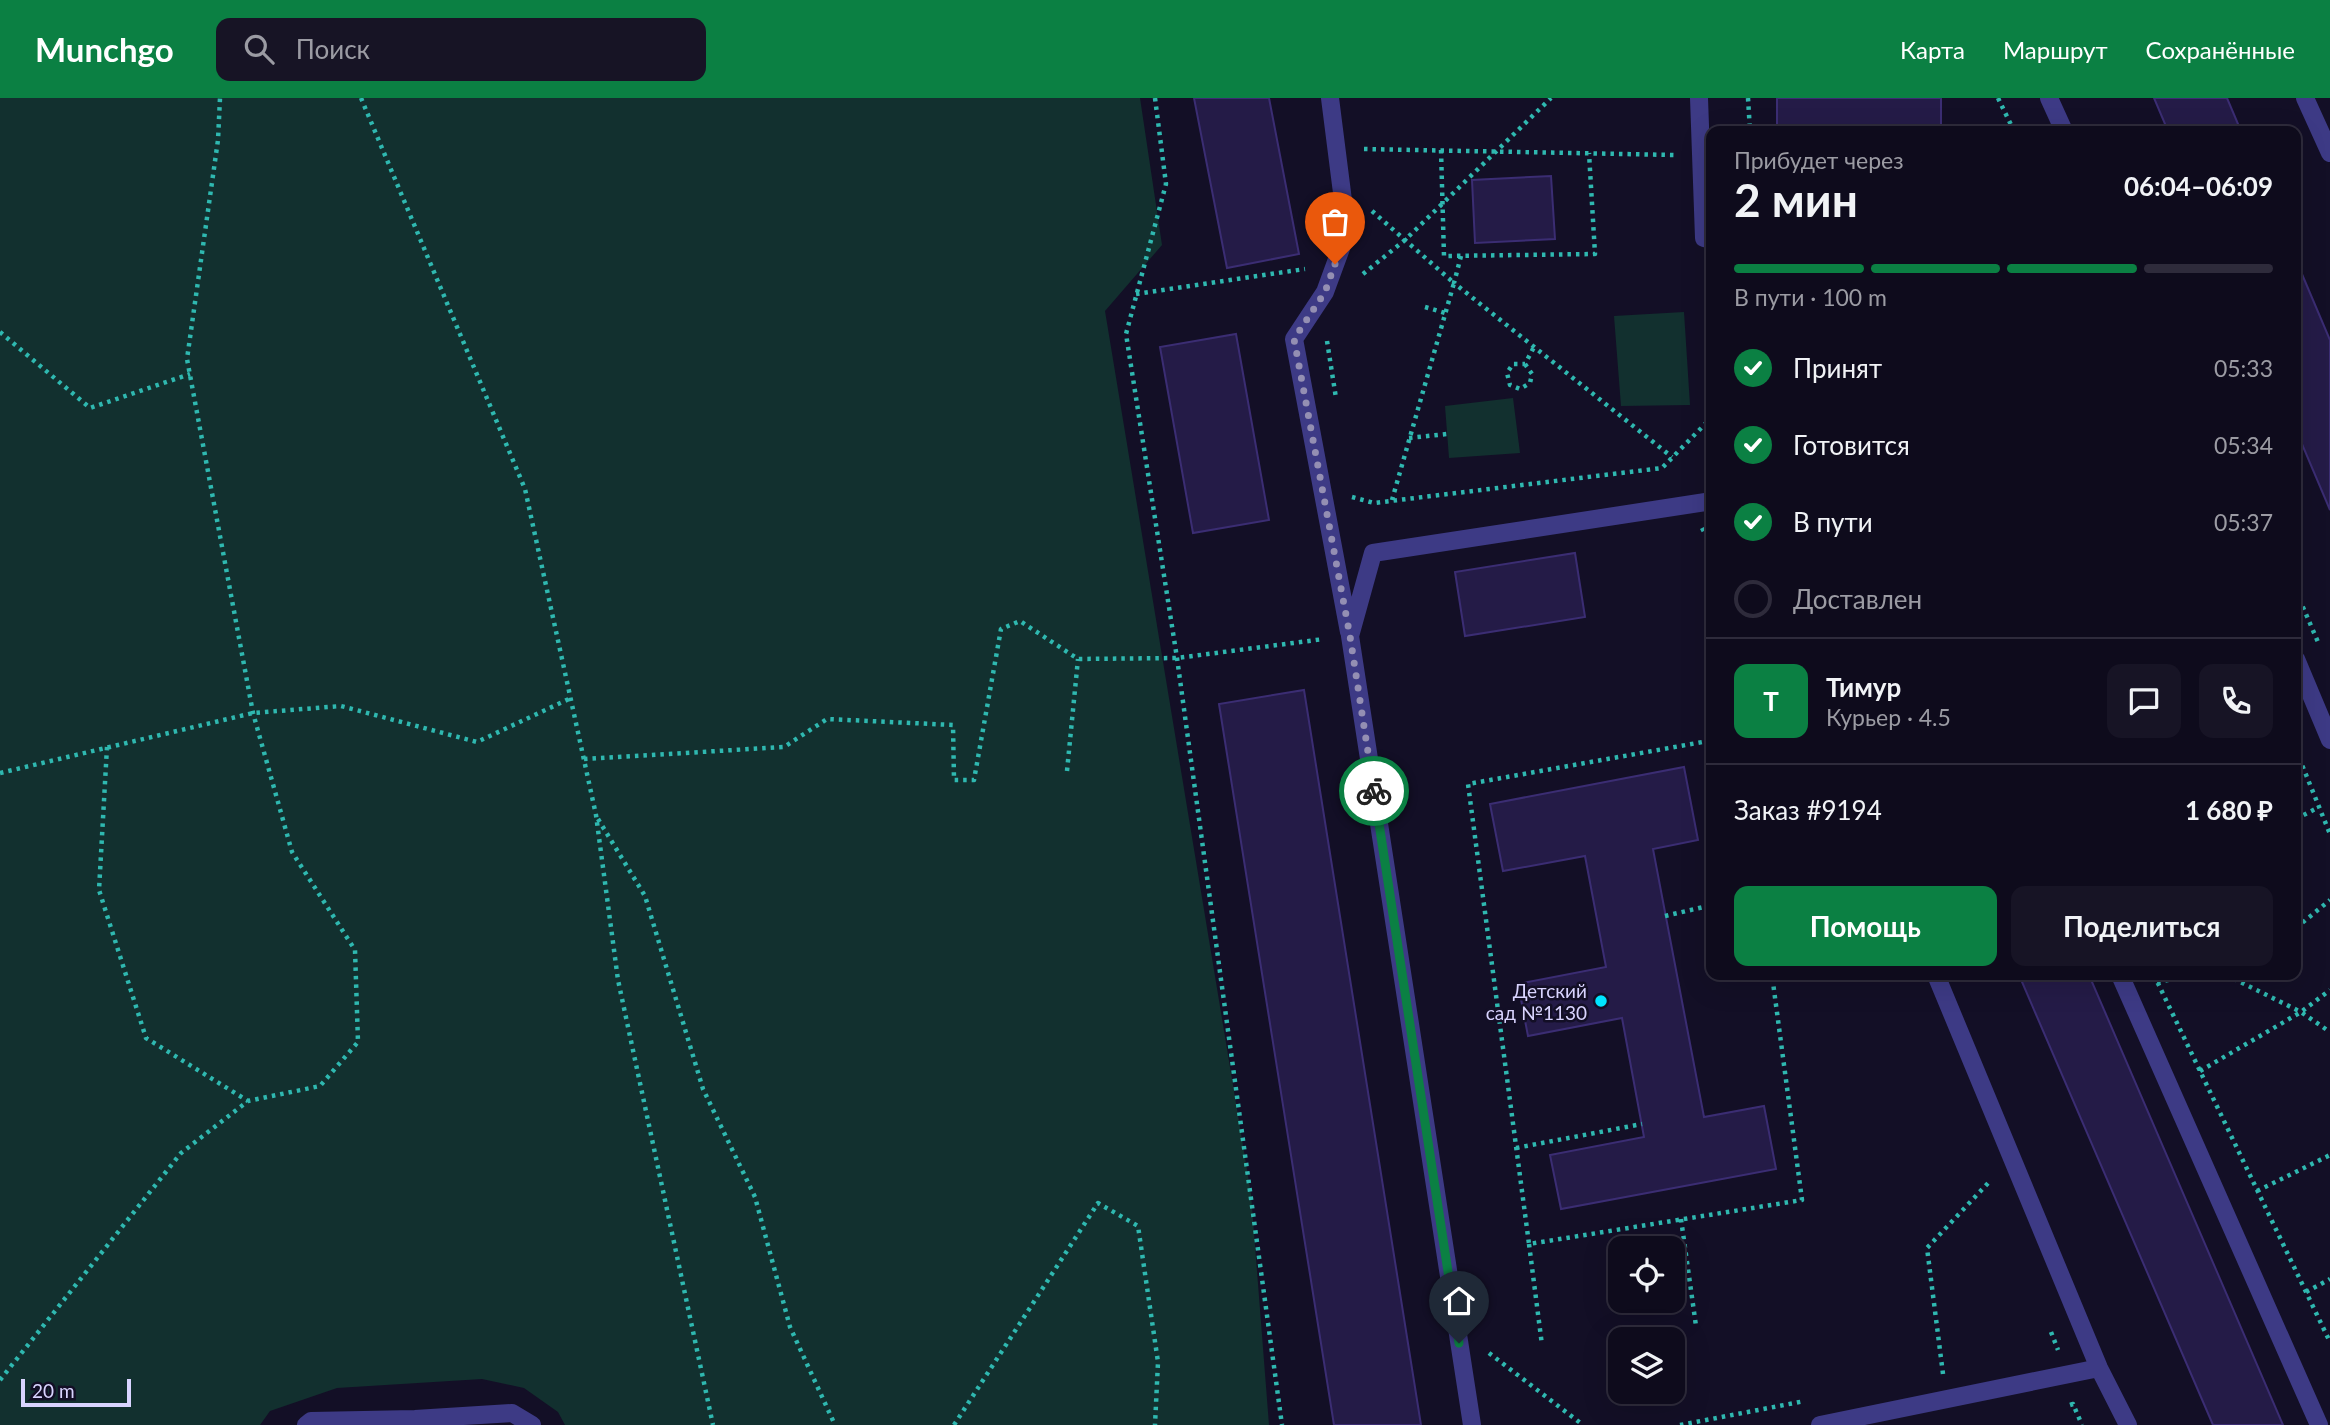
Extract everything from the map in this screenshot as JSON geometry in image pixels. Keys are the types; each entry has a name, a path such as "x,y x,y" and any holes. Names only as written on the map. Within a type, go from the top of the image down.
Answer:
{"street":[{"path":"1330,98 1347,232 1325,292 1294,339 1350,636 1472,1425"},
{"path":"1699,98 1706,238"},
{"path":"2049,98 2062,126"},
{"path":"2305,98 2330,153"},
{"path":"1350,636 1373,552 1706,502"},
{"path":"2301,671 2330,740"},
{"path":"1938,980 2099,1368 2128,1425"},
{"path":"2122,980 2319,1425"},
{"path":"1820,1425 2099,1368"},
{"path":"306,1425 311,1421 416,1422 512,1413 532,1425"}],"path":[{"path":"0,1380 181,1153 248,1101 320,1086 358,1042 355,950 292,852 253,713 187,359 218,140 220,98"},
{"path":"361,98 525,489 596,815 618,980 713,1425"},
{"path":"1155,98 1166,184 1126,334 1177,658 1282,1425"},
{"path":"1362,275 1405,240 1551,98"},
{"path":"1748,98 1751,126"},
{"path":"1998,98 2012,126"},
{"path":"1361,161 1360,149 1675,155"},
{"path":"1441,150 1444,256 1595,254 1589,153"},
{"path":"1367,216 1367,207 1454,283 1672,457"},
{"path":"1392,500 1461,256"},
{"path":"1136,294 1335,264"},
{"path":"1425,307 1445,313"},
{"path":"0,332 90,408 190,374"},
{"path":"1326,333 1337,401"},
{"path":"1525,364 1534,347"},
{"path":"1513,364 1525,364 1532,374 1530,383 1520,389 1510,385 1507,373 1513,364"},
{"path":"1352,497 1374,503 1662,468 1706,423"},
{"path":"1409,438 1447,434"},
{"path":"2301,603 2320,647"},
{"path":"584,759 784,747 827,719 953,725 954,780 974,780 1000,629 1020,621 1078,659 1177,658 1350,636"},
{"path":"1067,771 1078,659"},
{"path":"0,773 253,713 341,706 477,742 571,698"},
{"path":"1542,1345 1468,785 1706,741"},
{"path":"107,747 99,890 146,1038 248,1101"},
{"path":"2301,762 2330,834"},
{"path":"2301,817 2319,807"},
{"path":"596,815 645,896 703,1089 755,1197 790,1327 835,1425"},
{"path":"2301,924 2330,900"},
{"path":"1665,916 1706,906"},
{"path":"1529,1244 1802,1200 1773,980"},
{"path":"2168,980 2157,982 2330,1342"},
{"path":"2236,980 2301,1012 2330,1032"},
{"path":"2200,1071 2301,1012 2330,990"},
{"path":"1516,1147 1642,1125"},
{"path":"2257,1191 2330,1155"},
{"path":"1944,1374 1927,1248 1990,1181 1995,1193"},
{"path":"954,1425 1098,1203 1138,1226 1158,1362 1155,1425"},
{"path":"1681,1219 1696,1326"},
{"path":"2306,1292 2330,1279"},
{"path":"2046,1354 2059,1352 2049,1328"},
{"path":"1488,1352 1583,1425"},
{"path":"1930,1377 1956,1372"},
{"path":"1680,1425 1812,1400"},
{"path":"2061,1406 2073,1404 2082,1425"}],"green space":[{"path":"0,98 1140,98 1162,245 1105,311 1251,1194 1269,1425 565,1425 558,1412 524,1388 482,1379 337,1388 270,1411 260,1425 0,1425"},
{"path":"1684,312 1690,405 1621,406 1614,316"},
{"path":"1513,398 1520,453 1449,458 1445,406"}],"building":[{"path":"1194,98 1269,98 1299,254 1227,268"},
{"path":"1777,98 1941,98 1941,126 1777,126"},
{"path":"2154,98 2227,98 2239,126 2166,126"},
{"path":"1551,176 1555,239 1475,243 1472,180"},
{"path":"2301,272 2330,340 2330,510 2301,442"},
{"path":"1236,334 1269,520 1193,533 1160,347"},
{"path":"1575,553 1585,617 1465,636 1455,572"},
{"path":"1304,690 1421,1425 1334,1425 1219,704"},
{"name":"Детский сад №1130","path":"1684,767 1698,840 1653,849 1704,1117 1764,1106 1776,1169 1561,1209 1550,1155 1644,1137 1622,1018 1528,1036 1518,984 1606,967 1585,856 1503,871 1490,804"},
{"path":"2021,980 2091,980 2283,1425 2213,1425"}],"way so far":[{"path":"1335,264 1325,292 1294,339 1350,636 1374,791"}],"place":[{"name":"Детский сад №1130","path":"1601,1001"}],"route":[{"path":"1374,791 1459,1343"}]}
